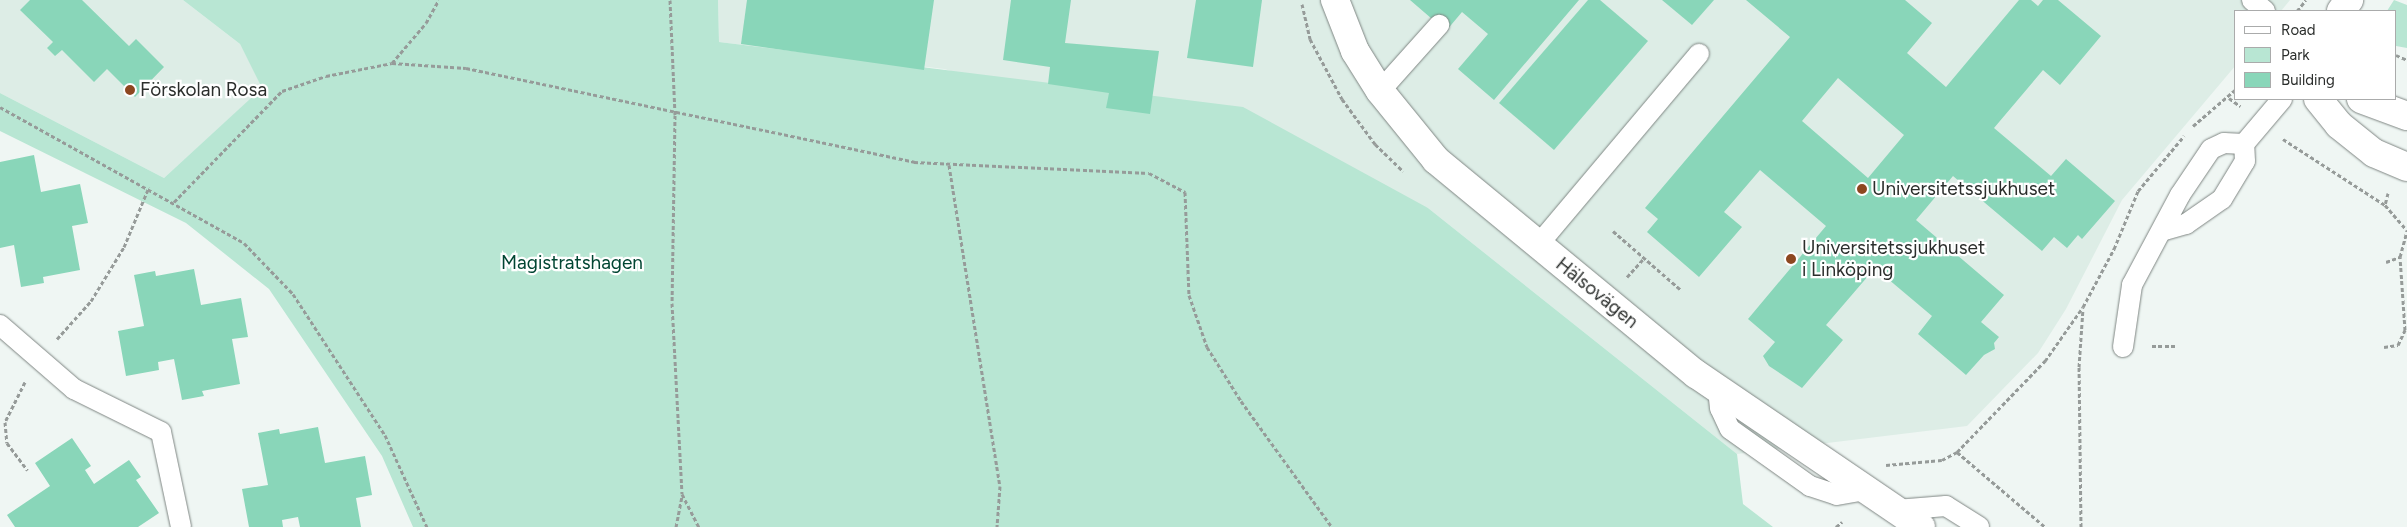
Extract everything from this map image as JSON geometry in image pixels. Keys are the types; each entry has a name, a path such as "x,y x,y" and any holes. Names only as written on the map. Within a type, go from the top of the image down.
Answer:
{"street":[{"name":"Hälsovägen","path":"1335,0 1355,51 1380,92 1436,160 1538,245 1718,389 1921,527"},
{"path":"2319,100 2339,125 2374,153 2407,167"},
{"path":"2364,100 2407,116"}],"lane":[{"path":"2252,0 2264,10"},
{"path":"1380,92 1439,25"},
{"path":"1538,245 1699,54"},
{"path":"2165,230 2186,224 2222,199 2245,161 2244,144 2281,100"},
{"path":"2123,347 2132,285 2165,230 2180,195 2211,149 2224,143 2244,144"},
{"path":"0,325 74,389 161,432 181,527"},
{"path":"1896,510 1946,506 1979,527"}],"path":[{"path":"392,63 426,23 439,0"},
{"path":"670,0 675,115 672,303 682,494 676,527"},
{"path":"2298,10 2306,0"},
{"path":"174,202 282,91 326,76 392,63 466,68 675,115 914,162 998,169 1079,167 1149,173 1185,192 1189,295 1207,347 1241,402 1332,527"},
{"path":"1866,490 1878,468 1942,460 1957,452 2045,362 2083,307 2114,249 2138,191 2203,116 2234,91"},
{"path":"0,107 149,187 244,243 292,294 385,435 427,527"},
{"path":"2263,121 2295,150 2384,205"},
{"path":"949,165 1000,486 997,527"},
{"path":"28,470 8,443 5,422 40,358 91,301 124,246 149,187"},
{"path":"2384,347 2398,346 2405,330 2400,257 2406,230"},
{"path":"1613,231 1680,289"},
{"path":"2386,262 2400,257"},
{"path":"1622,284 1644,258"},
{"path":"2081,527 2079,367 2083,307"},
{"path":"1957,452 2045,527"},
{"path":"682,494 699,527"}],"shaded area":[{"name":"Förskolan Rosa","path":"0,0 183,0 240,44 263,88 164,178 0,93"},
{"name":"Universitetssjukhuset i Linköping","path":"718,0 2290,0 2282,10 2234,10 2234,67 2122,200 2066,309 2038,353 1967,426 1737,454 1428,208 944,69 719,42"}],"green space":[{"name":"Magistratshagen","path":"183,0 718,0 719,42 1243,107 1428,208 1737,454 1743,504 1773,527 413,527 382,456 269,289 186,223 0,131 0,93 164,178 262,88 240,44"},
{"path":"2394,0 2407,5 2407,48 2397,46 2397,10 2388,10"}],"building":[{"path":"30,0 82,0 129,46 136,39 164,67 135,97 107,69 94,82 62,50 55,56 47,48 53,42 20,10"},
{"path":"747,0 934,0 924,70 741,44"},
{"path":"1011,0 1071,0 1065,43 1159,51 1150,114 1106,108 1109,93 1048,84 1050,67 1003,60"},
{"path":"1196,0 1262,0 1253,67 1187,58"},
{"path":"1410,0 1579,0 1494,100 1458,69 1488,34 1462,12 1446,31"},
{"path":"1588,0 1600,0 1648,41 1554,150 1499,103"},
{"path":"1662,0 1714,0 1692,25"},
{"name":"Universitetssjukhuset","path":"1746,0 1905,0 1932,23 1907,53 1946,87 2019,0 2031,0 2038,6 2043,0 2058,0 2101,36 2060,85 2043,70 1994,128 2051,176 2066,159 2115,201 2082,239 2078,235 2067,248 2054,237 2042,251 1953,176 1916,220 2004,295 1981,322 1999,337 1994,343 1995,349 1984,355 1966,375 1918,334 1932,316 1875,268 1826,325 1843,340 1802,388 1769,366 1763,356 1775,342 1748,319 1826,226 1760,170 1724,212 1742,227 1699,277 1647,232 1658,219 1645,208 1790,37","holes":["1838,78 1904,135 1868,178 1802,121"]},
{"path":"34,155 41,192 80,184 88,223 72,226 80,270 43,277 44,283 21,287 14,245 0,248 0,162"},
{"path":"194,269 201,305 241,298 248,337 232,339 240,384 202,391 204,396 182,400 174,359 158,362 159,370 126,376 118,331 144,326 134,275 155,271 156,276"},
{"path":"318,427 325,463 365,456 372,495 356,498 361,527 300,527 298,517 282,520 283,527 249,527 242,489 268,485 258,433 279,429 280,434"},
{"path":"72,438 91,466 85,470 94,484 129,460 141,477 136,480 159,513 138,527 15,527 7,515 50,486 35,463"}],"place":[{"name":"Förskolan Rosa","path":"130,90"},
{"name":"Universitetssjukhuset","path":"1862,189"},
{"name":"Universitetssjukhuset i Linköping","path":"1791,259"}]}
